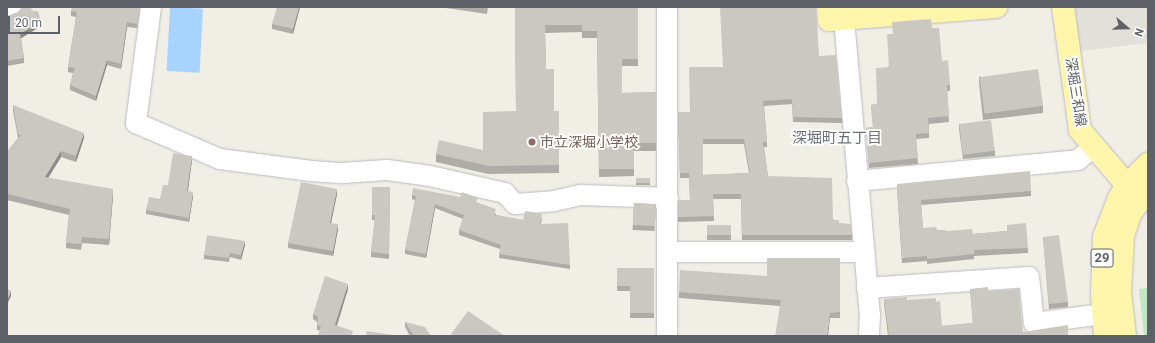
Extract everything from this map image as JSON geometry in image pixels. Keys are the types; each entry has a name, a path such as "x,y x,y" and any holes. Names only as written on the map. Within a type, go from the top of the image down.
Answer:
{"main road":[{"path":"836,13 996,7"},
{"name":"深堀三和線","path":"1063,7 1080,130 1086,153 1138,187"},
{"name":"29","path":"1125,336 1120,293 1123,236 1138,187 1148,164"},
{"name":"29","path":"1105,336 1103,314 1104,237 1110,217 1138,187"}],"street":[{"path":"7,10 12,7"},
{"path":"151,7 136,123 175,142 220,159 311,171 343,173 386,170 430,176 505,193 515,204 554,201 581,195 668,198"},
{"path":"667,7 667,336"},
{"path":"836,13 857,181 868,288 869,336"},
{"path":"857,181 1051,163 1086,153"},
{"path":"668,252 864,252"},
{"path":"868,288 1028,277 1034,322 1103,314"}],"shaded area":[{"path":"1075,7 1148,7 1148,52 1147,43 1080,51"}],"green space":[{"path":"1148,288 1148,336 1144,336 1139,289"}],"water":[{"path":"170,7 203,9 200,73 167,71"}],"building":[{"path":"22,7 30,7 33,11 38,11 41,21 20,34 24,58 7,61 7,16 18,12"},
{"path":"72,7 140,7 137,24 127,22 121,64 107,60 96,96 70,85 75,68 68,67 77,12 71,11"},
{"path":"277,7 299,7 293,29 272,24"},
{"path":"515,7 638,7 638,59 622,59 622,93 656,92 656,143 634,143 634,169 599,169 597,31 582,31 582,25 545,25 546,69 554,69 554,111 559,111 559,165 488,166 436,154 439,140 483,150 483,112 516,111"},
{"path":"720,7 816,7 819,56 836,55 842,118 793,117 792,99 763,101 767,142 763,142 768,176 832,178 833,220 839,220 839,223 851,224 852,235 742,235 741,194 713,194 714,216 678,217 678,200 690,200 689,173 680,173 678,112 690,112 689,67 723,67","holes":["703,139 744,139 750,173 703,175"]},
{"path":"931,19 932,28 939,28 942,61 948,60 950,85 947,85 949,116 928,118 929,133 916,134 918,158 869,163 866,128 873,127 871,105 877,104 876,68 889,67 887,34 893,34 892,22"},
{"path":"1038,69 1043,106 985,114 980,77"},
{"path":"13,105 84,133 76,156 61,151 45,177 113,189 109,239 82,237 81,244 66,243 70,209 7,194 7,152 21,135 18,134"},
{"path":"991,120 995,151 963,155 959,124"},
{"path":"173,153 192,156 187,191 193,192 189,218 146,210 149,197 160,199 163,185 168,185"},
{"path":"1030,171 1031,191 921,200 923,228 936,227 937,230 948,231 972,229 973,234 1007,231 1007,225 1026,223 1028,248 974,250 974,254 927,259 927,256 902,258 897,184"},
{"path":"636,178 650,178 650,183 636,183"},
{"path":"301,182 337,189 330,223 338,224 333,251 288,243"},
{"path":"372,187 390,187 389,254 371,252 375,215 372,215"},
{"path":"413,188 460,197 462,192 478,198 476,202 496,209 494,215 523,220 525,211 542,214 540,224 568,223 570,265 499,254 501,245 459,230 464,215 435,204 426,254 405,250 416,196 412,195"},
{"path":"634,203 656,204 655,226 633,225"},
{"path":"707,225 731,225 731,235 707,235"},
{"path":"207,235 245,241 241,255 230,253 229,258 204,255"},
{"path":"1059,235 1068,302 1049,304 1043,237"},
{"path":"767,258 840,258 840,312 830,313 827,336 775,336 781,300 679,292 680,270 767,276"},
{"path":"617,268 654,268 654,313 630,313 630,286 617,286"},
{"path":"325,276 348,284 335,325 353,331 351,336 318,336 321,326 317,325 318,317 313,314"},
{"path":"988,287 988,291 1019,289 1023,332 1068,325 1068,336 889,336 884,299 907,297 907,300 936,298 936,302 940,301 942,326 973,323 970,289"},
{"path":"7,289 11,291 7,300"},
{"path":"468,311 505,336 454,336 451,334"},
{"path":"405,322 425,327 431,336 414,336"},
{"path":"367,331 400,336 366,336"}],"place":[{"name":"市立深堀小学校","path":"532,142"}],"district":[{"name":"深堀町五丁目","path":"837,139"}]}
